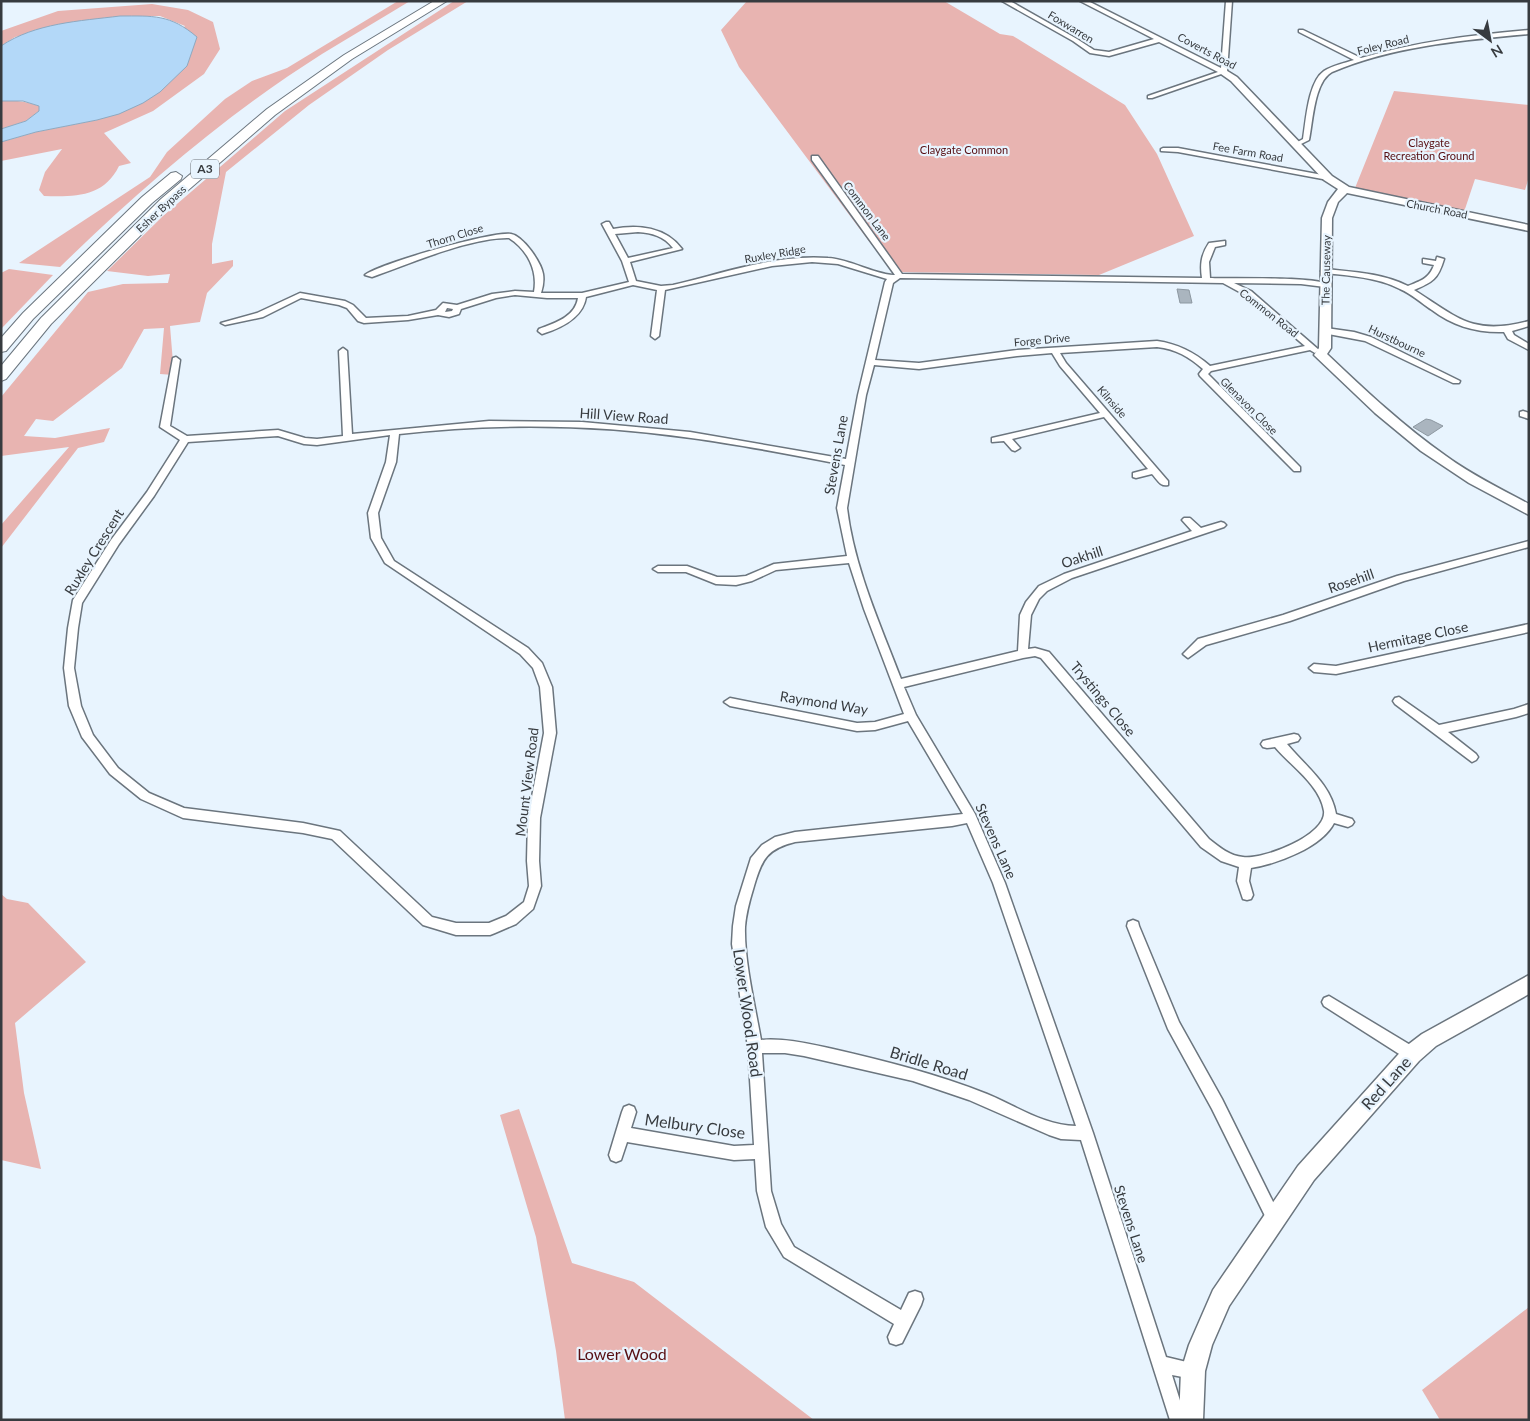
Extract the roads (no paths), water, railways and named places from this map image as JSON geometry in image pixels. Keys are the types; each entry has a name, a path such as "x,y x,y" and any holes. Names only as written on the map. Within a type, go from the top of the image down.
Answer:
{"highway":[{"name":"Esher Bypass","path":"1,348 28,316 147,200 258,110 332,58 424,1"},
{"name":"Esher Bypass","path":"1,376 46,321 166,202 271,112 348,58 442,1"}],"street":[{"name":"Foxwarren","path":"1005,1 1076,40 1092,52 1109,54 1159,40"},
{"name":"Coverts Road","path":"1083,1 1224,72 1234,79 1328,178 1345,188"},
{"path":"1150,97 1224,72 1229,1"},
{"path":"1301,31 1359,60"},
{"name":"Foley Road","path":"1297,144 1306,140 1312,106 1320,78 1333,69 1359,60 1440,42 1528,33"},
{"name":"Fee Farm Road","path":"1163,150 1178,150 1328,178"},
{"name":"Common Lane","path":"815,158 897,277"},
{"name":"Church Road","path":"1345,188 1394,201 1529,228"},
{"name":"The Causeway","path":"1316,351 1325,348 1327,218 1335,197 1345,188"},
{"path":"606,224 626,260 633,283"},
{"path":"611,232 629,228 648,231 671,240 678,249 626,260"},
{"name":"Thorn Close","path":"369,275 488,237 509,235 516,238 538,269 540,280 537,295"},
{"path":"1208,281 1204,269 1207,252 1212,245 1222,243"},
{"name":"Ruxley Ridge","path":"225,323 268,312 300,294 346,304 355,311 358,318 364,321 408,318 440,312 446,315 453,314 457,311 457,308 505,294 582,295 633,283 673,288 784,262 819,259 844,262 897,277"},
{"path":"1408,289 1431,280 1436,274 1440,261 1426,261"},
{"path":"1325,271 1382,279 1408,289 1447,317 1477,327 1507,330 1529,324"},
{"name":"Common Road","path":"897,277 1225,281 1248,293 1316,351 1385,415 1421,444 1468,476 1529,510"},
{"name":"Stevens Lane","path":"897,277 889,282 849,463 842,508 844,524 853,559 897,684 911,716 971,817 999,883 1086,1133 1178,1420"},
{"path":"1225,281 1301,282 1325,285"},
{"path":"655,336 661,288"},
{"path":"542,331 571,317 582,302 582,295"},
{"name":"Hurstbourne","path":"1326,330 1354,335 1368,340 1456,381"},
{"path":"1507,330 1511,337 1529,348"},
{"name":"Forge Drive","path":"871,362 920,366 1054,350 1143,344 1170,346 1188,352 1208,369"},
{"name":"Kilnside","path":"1054,350 1063,364 1164,483"},
{"path":"343,351 348,438"},
{"name":"Glenavon Close","path":"1297,470 1203,374 1208,369 1316,351"},
{"path":"176,360 165,428 185,439 278,433 317,442 395,432"},
{"path":"995,440 1106,414"},
{"name":"Hill View Road","path":"395,432 491,424 637,429 691,434 849,463"},
{"name":"Mount View Road","path":"387,882 428,921 456,929 490,929 511,920 529,905 535,886 533,861 534,818 550,733 546,687 538,666 524,651 390,563 376,538 372,513 391,462 395,432"},
{"path":"1007,438 1015,448"},
{"name":"Ruxley Crescent","path":"185,439 151,494 115,542 77,603 69,668 75,706 88,737 114,771 145,796 183,813 304,828 336,835 387,882"},
{"path":"1136,475 1154,470"},
{"path":"1187,520 1199,532"},
{"name":"Oakhill","path":"1023,654 1023,632 1026,616 1032,600 1047,585 1068,576 1221,525"},
{"name":"Rosehill","path":"1188,654 1202,642 1286,618 1401,578 1529,544"},
{"path":"658,568 687,570 716,580 736,581 748,579 774,568 853,559"},
{"name":"Hermitage Close","path":"1314,668 1336,670 1529,628"},
{"name":"Trystings Close","path":"897,684 1023,654 1040,653 1050,660 1205,843 1218,854 1246,863 1267,859 1314,838 1328,824 1329,817"},
{"path":"1399,701 1472,757"},
{"name":"Raymond Way","path":"730,702 857,727 875,726 911,716"},
{"path":"1438,730 1516,713 1529,708"},
{"path":"1266,744 1294,738"},
{"path":"1279,742 1314,781 1324,796 1330,813 1329,817 1348,822"},
{"name":"Lower Wood Road","path":"904,1321 789,1252 781,1241 769,1211 764,1191 755,1047 739,944 739,926 742,906 755,862 766,849 778,842 795,837 952,822 971,817"},
{"path":"1246,863 1243,880 1247,895"},
{"path":"1133,926 1173,1025 1217,1104 1274,1219"},
{"name":"Red Lane","path":"1191,1420 1193,1371 1201,1345 1221,1298 1306,1173 1412,1054 1429,1040 1501,1001 1529,983"},
{"path":"1329,1002 1412,1054"},
{"name":"Bridle Road","path":"755,1047 784,1046 912,1073 990,1102 1052,1130 1066,1133 1086,1133"},
{"name":"Melbury Close","path":"616,1155 624,1134 629,1112"},
{"name":"Melbury Close","path":"624,1134 734,1153 762,1152"},
{"path":"896,1337 915,1299"},
{"path":"1160,1364 1193,1371"}],"water":[{"path":"120,16 161,18 187,29 197,37 187,66 160,92 143,103 119,114 36,132 1,142 1,129 26,121 39,111 39,106 23,101 1,101 1,46 28,32 58,24"}],"park label":[{"name":"Claygate Recreation Ground","path":"1429,149"},
{"name":"Claygate Common","path":"964,150"},
{"name":"Lower Wood","path":"622,1354"}]}
